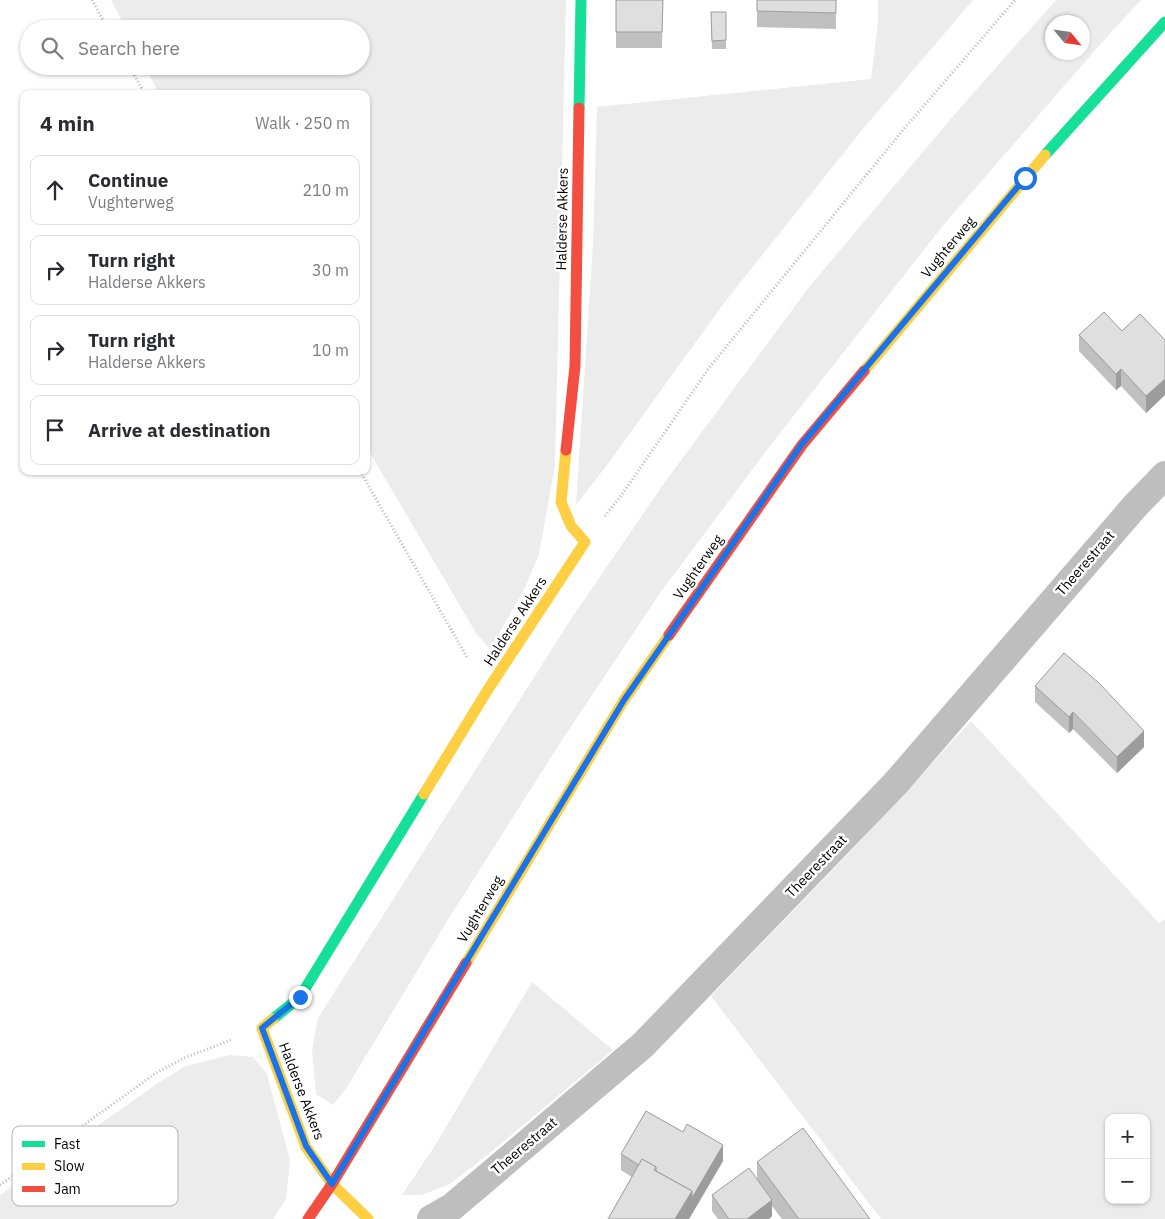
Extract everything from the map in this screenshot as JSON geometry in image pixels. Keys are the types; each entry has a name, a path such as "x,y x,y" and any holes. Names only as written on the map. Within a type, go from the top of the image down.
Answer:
{"main road":[{"name":"Halderse Akkers","path":"332,1184 306,1146 262,1028 300,997 487,691 585,542 571,526 561,502 575,366 581,0"},
{"name":"Vughterweg","path":"332,1184 624,700 802,444 1025,178 1165,22"},
{"path":"308,1219 332,1184 368,1219"}],"street":[{"name":"Theerestraat","path":"431,1219 452,1207 643,1045 895,784 1135,506 1165,475"}],"path":[{"path":"92,0 103,20"},
{"path":"585,542 623,493 709,368 903,130 1015,0"},
{"path":"134,75 143,90"},
{"path":"362,475 487,691"},
{"path":"82,1126 156,1074 184,1058 262,1028"},
{"path":"0,1184 12,1176"}],"shaded area":[{"path":"111,0 566,0 555,466 539,554 523,592 490,649 476,633 370,453 370,90 157,90 150,75 370,75 370,20 121,20"},
{"path":"878,0 973,0 862,130 724,303 576,505 593,244 597,107 871,79 878,23"},
{"path":"1056,0 1141,0 1090,56 1090,15 1045,15 1045,60 1087,60 945,223 766,451 660,593 562,740 449,918 347,1087 333,1105 316,1094 312,1050 318,1018 571,619 665,482 809,287 954,115"},
{"path":"971,721 1159,923 1165,919 1165,1219 881,1219 711,996 850,852"},
{"path":"532,982 613,1050 450,1184 422,1195 402,1195 436,1144"},
{"path":"230,1055 253,1057 267,1074 290,1160 286,1199 273,1219 0,1219 0,1195 12,1187 12,1206 178,1206 178,1126 97,1126 161,1081 186,1066"}],"building":[{"path":"616,0 663,0 662,32 616,32"},
{"path":"757,0 836,0 836,13 757,11"},
{"path":"711,12 726,12 726,40 712,41"},
{"path":"1104,312 1122,331 1140,314 1165,340 1165,379 1146,396 1121,369 1116,374 1079,335"},
{"path":"1064,653 1099,683 1144,731 1117,757 1073,712 1069,717 1035,686"},
{"path":"646,1111 683,1132 687,1124 723,1145 692,1198 692,1191 656,1171 656,1167 642,1159 639,1165 621,1154"},
{"path":"803,1128 870,1219 799,1219 757,1162"},
{"path":"642,1159 656,1167 654,1170 692,1191 675,1219 608,1219"},
{"path":"749,1168 772,1200 747,1219 729,1219 712,1195"}],"traffic: fast":[{"path":"579,108 581,0"},
{"path":"1045,155 1165,22"},
{"path":"273,1019 300,997 424,794"}],"traffic: slow":[{"path":"864,371 1045,155"},
{"path":"424,794 487,691 585,542 571,526 561,502 566,450"},
{"path":"466,963 624,700 669,635"},
{"path":"273,1019 262,1028 306,1147 332,1184 368,1219"}],"traffic: jam":[{"path":"566,450 575,366 579,108"},
{"path":"669,635 802,445 864,371"},
{"path":"308,1219 332,1184 466,963"}],"route":[{"path":"300,997 262,1028 306,1146 332,1184 624,700 802,444 1025,178"}]}
